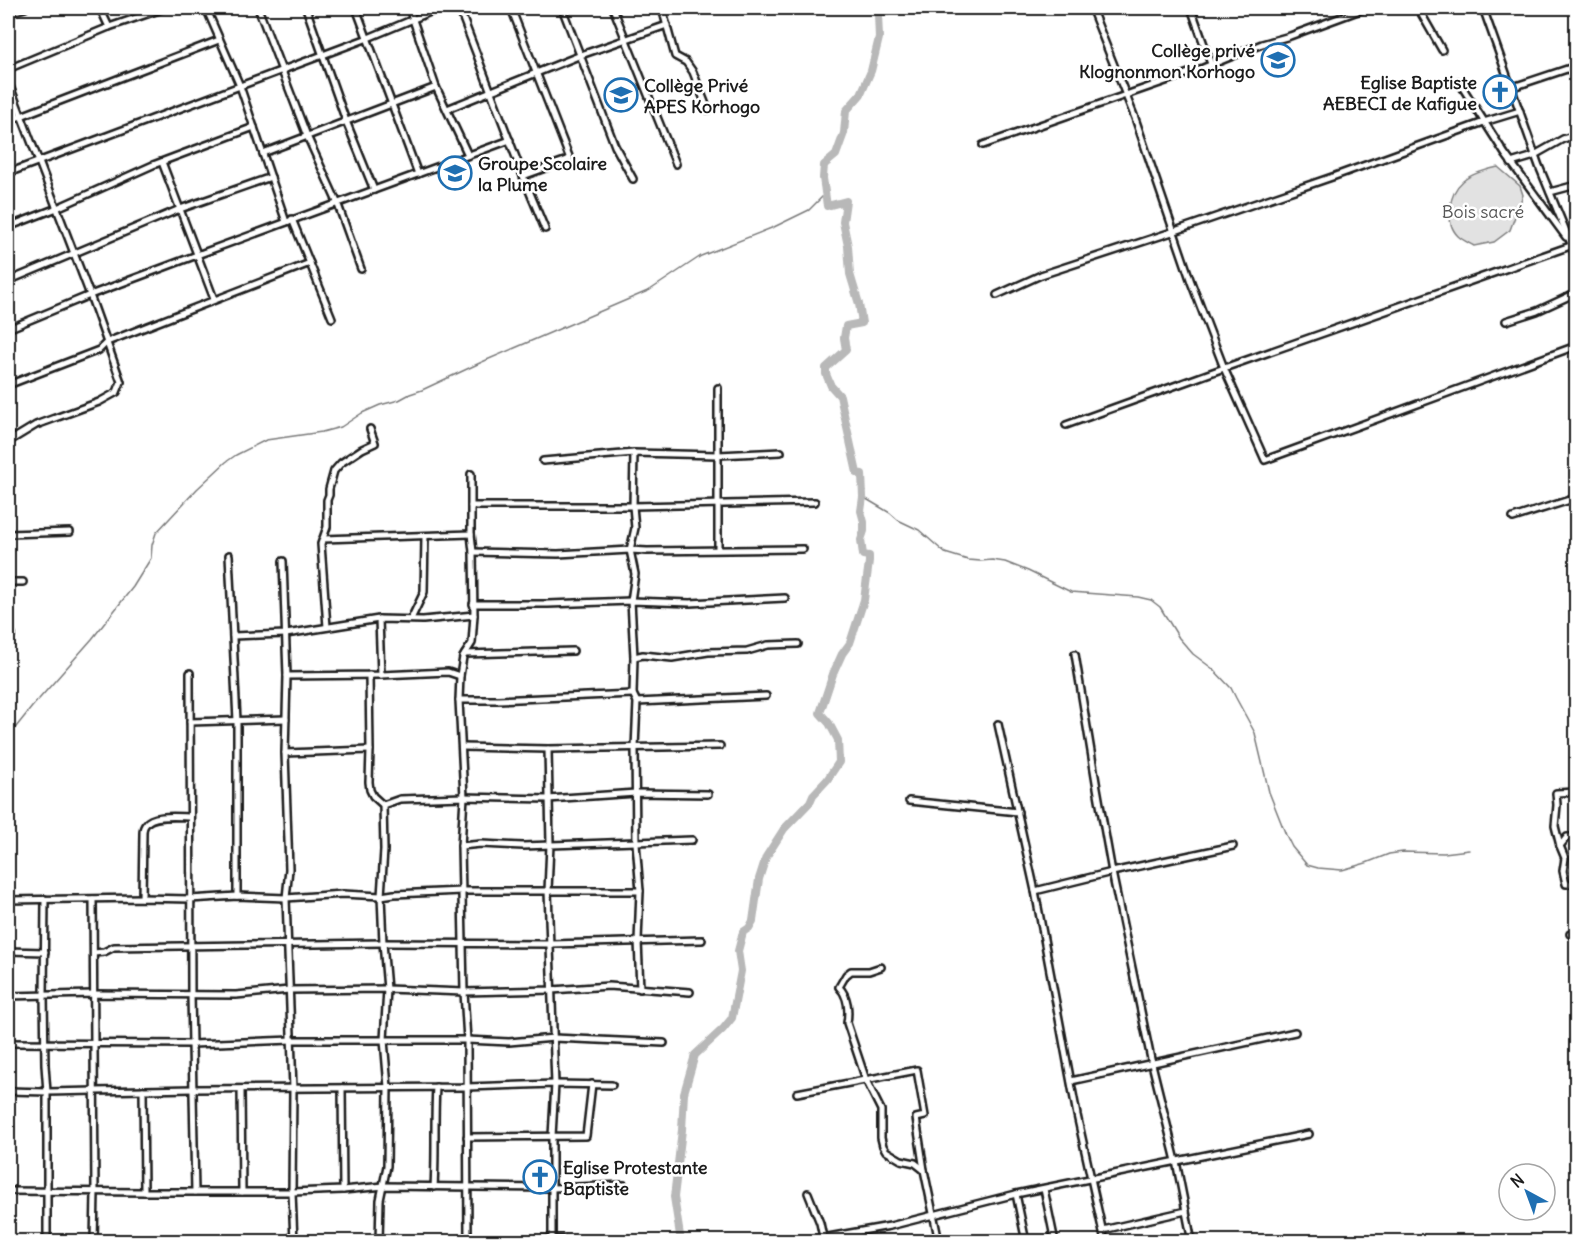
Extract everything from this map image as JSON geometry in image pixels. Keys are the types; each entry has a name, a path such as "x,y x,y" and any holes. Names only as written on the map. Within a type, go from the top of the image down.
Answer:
{"street":[{"path":"8,13 26,8"},
{"path":"100,8 109,27"},
{"path":"8,69 109,27 165,8"},
{"path":"206,8 240,86 289,220 310,263 332,318"},
{"path":"258,8 307,136 337,202 361,269"},
{"path":"306,8 346,121 374,190"},
{"path":"356,8 418,174"},
{"path":"409,8 436,87 468,155"},
{"path":"8,173 368,38 441,8"},
{"path":"459,8 545,229"},
{"path":"511,8 570,159 523,176"},
{"path":"562,8 615,146 633,179"},
{"path":"613,8 676,164"},
{"path":"662,8 675,56 686,62 693,72 708,110"},
{"path":"1191,8 1211,64"},
{"path":"983,145 1366,8"},
{"path":"1418,8 1442,50"},
{"path":"1483,8 1535,154 1574,245 1576,260"},
{"path":"1092,10 1125,95 1136,117 1191,282 1224,368 1265,460 1576,346"},
{"path":"447,109 580,55 667,25"},
{"path":"8,121 219,40"},
{"path":"1510,88 1576,66"},
{"path":"8,81 121,382 117,392 99,402 36,426 8,442"},
{"path":"1459,82 1511,163 1574,245"},
{"path":"263,153 436,87"},
{"path":"997,295 1041,275 1520,111"},
{"path":"8,227 162,162 254,127"},
{"path":"1511,163 1535,154 1555,142 1576,135"},
{"path":"8,329 289,220 510,140"},
{"path":"162,162 214,299"},
{"path":"8,281 180,209 272,177"},
{"path":"1550,192 1576,185"},
{"path":"1065,425 1574,245"},
{"path":"8,385 99,350 107,342 310,263"},
{"path":"1506,321 1537,311 1576,293"},
{"path":"718,388 718,549"},
{"path":"327,627 321,544 327,528 329,489 334,471 341,463 375,443 370,429"},
{"path":"543,461 634,453 718,455 781,452"},
{"path":"634,453 635,528 630,550 635,574 631,601 633,694 637,702 635,748 636,843 640,891 638,941 640,989"},
{"path":"468,1242 467,1040 461,846 464,797 459,700 463,657 472,643 474,615 471,474"},
{"path":"1514,518 1576,498"},
{"path":"471,506 633,506 815,502"},
{"path":"8,534 70,532"},
{"path":"323,538 471,534"},
{"path":"411,619 424,592 425,536"},
{"path":"472,552 558,554 630,550 803,549"},
{"path":"229,555 237,721 237,896"},
{"path":"283,561 288,676 285,753 289,869 286,898 293,1089 294,1242"},
{"path":"8,582 22,582"},
{"path":"474,604 631,601 690,603 785,598"},
{"path":"232,636 286,634 379,619 423,620 474,615"},
{"path":"379,619 381,675"},
{"path":"634,657 643,655 672,658 708,652 747,651 768,645 798,644"},
{"path":"465,654 573,651"},
{"path":"1075,654 1112,872 1192,1242"},
{"path":"450,672 462,667"},
{"path":"288,676 450,672 460,676"},
{"path":"190,673 190,995 195,1192"},
{"path":"369,675 370,790 383,805 384,850 381,896 387,989 384,1040 388,1087 387,1166 380,1200 379,1242"},
{"path":"459,700 633,694"},
{"path":"637,702 766,696"},
{"path":"190,722 286,718"},
{"path":"998,724 1035,891 1090,1178 1105,1242"},
{"path":"463,747 548,749 720,746"},
{"path":"548,749 550,844 548,891 555,1083 552,1136 552,1240"},
{"path":"285,753 370,750"},
{"path":"1576,792 1556,793 1555,826 1565,858 1563,871 1566,884 1576,884"},
{"path":"383,805 400,799 464,797 548,799 636,793 708,794"},
{"path":"909,801 1018,812"},
{"path":"142,898 144,826 150,820 158,818 190,817"},
{"path":"1560,846 1568,837 1576,837"},
{"path":"461,846 693,840"},
{"path":"1035,891 1233,846"},
{"path":"8,900 190,899 237,896 286,898 462,891 640,891"},
{"path":"45,899 47,1242"},
{"path":"93,899 94,1242"},
{"path":"94,953 105,952 114,947 191,945 551,944 702,940"},
{"path":"8,951 45,952"},
{"path":"881,967 850,971 839,987 845,996 848,1023 866,1080 881,1110 883,1146 886,1151 901,1160 915,1163 924,1170"},
{"path":"8,996 236,995 289,990 387,989 464,992 609,986 690,992"},
{"path":"1071,1081 1295,1032"},
{"path":"8,1043 192,1044 291,1040 509,1042 554,1038 664,1043"},
{"path":"797,1093 917,1070 925,1116 916,1118 939,1242"},
{"path":"8,1091 467,1088 555,1083 612,1084"},
{"path":"467,1137 586,1136 591,1084"},
{"path":"434,1187 436,1087"},
{"path":"342,1088 343,1190"},
{"path":"241,1089 242,1192"},
{"path":"143,1090 144,1192"},
{"path":"800,1242 890,1226 1016,1194 1309,1134"},
{"path":"8,1191 292,1192 384,1186 553,1188 624,1185"},
{"path":"1044,1189 1055,1242"},
{"path":"808,1193 824,1239"},
{"path":"1016,1194 1026,1242"},
{"path":"1103,1230 1186,1211"},
{"path":"167,1242 190,1239 219,1242"},
{"path":"495,1242 552,1240 605,1242"}],"green space":[{"name":"Bois sacré","path":"1498,167 1520,186 1523,195 1510,230 1494,242 1474,246 1460,237 1451,223 1450,208 1454,193 1466,178"}],"waterway":[{"path":"681,1242 674,1197 684,1093 695,1055 732,1018 741,971 738,951 743,932 753,921 759,879 766,857 784,829 810,802 839,762 838,740 829,723 820,713 833,674 850,643 864,600 869,556 863,555 861,540 864,531 861,511 862,474 857,473 840,396 831,386 826,374 826,368 846,350 844,338 846,326 862,323 850,274 843,222 846,201 827,206 823,178 824,165 836,155 844,133 846,111 861,94 871,71 879,38 878,14 894,8"},
{"path":"8,737 133,587 151,558 156,533 197,489 236,455 266,440 341,427 362,413 380,405 399,400 650,290 701,256 774,227 809,210 825,194"},
{"path":"863,497 898,520 919,530 945,553 968,560 1005,562 1071,592 1138,597 1151,600 1160,607 1179,638 1193,654 1213,669 1231,688 1255,733 1269,792 1286,835 1292,847 1307,865 1342,870 1389,854 1469,850"}],"place":[{"name":"Collège privé Klognonmon Korhogo","path":"1278,60"},
{"name":"Eglise Baptiste AEBECI de Kafigue","path":"1500,92"},
{"name":"Collège Privé APES Korhogo","path":"621,95"},
{"name":"Groupe Scolaire la Plume","path":"455,173"},
{"name":"Eglise Protestante Baptiste","path":"540,1177"}]}
